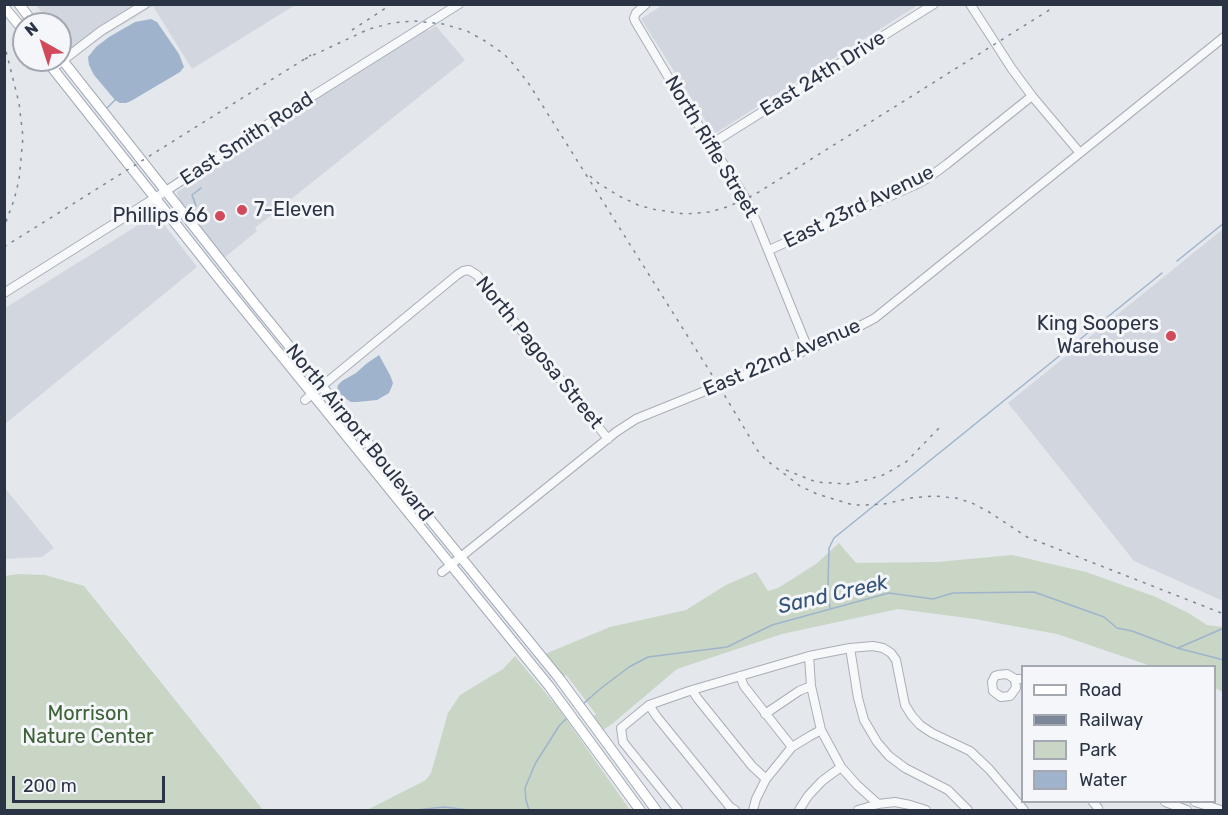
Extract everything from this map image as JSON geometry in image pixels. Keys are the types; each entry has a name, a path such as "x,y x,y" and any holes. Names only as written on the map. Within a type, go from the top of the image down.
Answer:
{"main road":[{"name":"North Airport Boulevard","path":"56,72 309,397 451,565 549,686 640,810"},
{"name":"North Airport Boulevard","path":"72,72 322,386 560,678 656,810"}],"street":[{"path":"72,52 145,4"},
{"name":"East Smith Road","path":"4,293 459,4"},
{"name":"North Rifle Street","path":"646,4 634,16 635,21 746,199 769,250 808,350"},
{"name":"East 24th Drive","path":"711,144 934,4"},
{"path":"970,4 1012,69 1080,153"},
{"name":"East 22nd Avenue","path":"442,572 628,424 644,415 846,334 875,318 1224,37"},
{"name":"East 23rd Avenue","path":"769,250 928,178 1032,96"},
{"name":"North Pagosa Street","path":"322,386 458,275 469,270 477,275 608,439"},
{"path":"309,397 322,386"},
{"path":"678,810 623,742 621,728 649,705 692,690 809,656 873,646 891,652 896,660 905,705 920,725 932,734 970,752 989,769 1022,810"},
{"path":"850,648 864,720 877,742 889,756 905,768 948,790 968,810"},
{"path":"809,656 811,686 821,730 841,767 878,804"},
{"path":"1003,673 1019,679 1019,690 1010,696 1001,697 993,691 995,676 1003,673"},
{"path":"740,676 744,686 792,747"},
{"path":"765,714 811,686"},
{"path":"692,690 752,766 766,779"},
{"path":"649,705 730,807 735,810"},
{"path":"753,810 766,779 792,747 821,730"},
{"path":"799,810 822,781 841,767"},
{"path":"858,810 895,802 926,810"},
{"path":"1202,803 1221,810"}],"shaded area":[{"path":"664,4 918,5 714,134 641,19"},
{"path":"36,5 295,5 192,69 153,6 99,39 78,55 72,48 72,12 42,12"},
{"path":"436,26 465,60 255,228 257,231 224,258 178,200 177,192 254,143 254,140 333,87 426,29 428,31"},
{"path":"156,214 197,267 5,424 5,308"},
{"path":"1223,229 1223,601 1134,561 1008,403"},
{"path":"4,487 54,548 42,557 5,559"}],"green space":[{"path":"839,543 856,563 937,562 1012,555 1086,572 1156,597 1207,625 1223,627 1223,692 1216,688 1216,665 1148,665 1057,634 975,619 898,609 782,634 677,669 603,730 594,716 596,714 580,693 545,654 610,627 686,610 726,585 756,572 768,591 778,588 816,564"},
{"name":"Morrison Nature Center","path":"45,575 84,586 263,810 5,810 5,576"},
{"path":"515,656 559,709 630,810 367,810 426,780 431,773 448,713 460,695 503,669"}],"water":[{"path":"151,19 157,22 179,54 184,67 180,72 131,101 120,103 94,75 88,57 109,37 135,22"},
{"path":"379,355 393,383 389,393 377,400 357,402 351,402 343,397 337,390 338,385"}],"waterway":[{"path":"105,110 115,100"},
{"path":"196,206 192,195 201,188"},
{"path":"1177,261 1224,223"},
{"path":"830,609 829,548 834,538 1162,273"},
{"name":"Sand Creek","path":"583,704 629,667 648,657 727,647 772,625 889,593 933,599 953,593 1034,592 1104,617 1117,628 1132,631 1177,648 1224,660"},
{"path":"1178,648 1224,628"},
{"name":"Sand Creek","path":"529,810 525,788 535,764 559,726 568,717"},
{"name":"Sand Creek","path":"416,810 444,807 469,810"}],"railway":[{"path":"352,30 392,4"},
{"path":"590,176 619,196 652,209 684,214 709,212 727,207 754,195 1054,7"},
{"path":"305,59 369,29 392,23 415,21 443,24 467,31 504,54 529,84 758,451 800,486 853,505 884,504 933,496 956,498 989,512 1027,537 1224,614"},
{"path":"4,43 19,103 23,137 19,180 4,227"},
{"path":"4,247 311,55"},
{"path":"786,470 816,482 847,484 866,480 883,475 906,462 940,427"}],"place":[{"name":"7-Eleven","path":"242,210"},
{"name":"Phillips 66","path":"220,216"},
{"name":"King Soopers Warehouse","path":"1171,336"}]}
